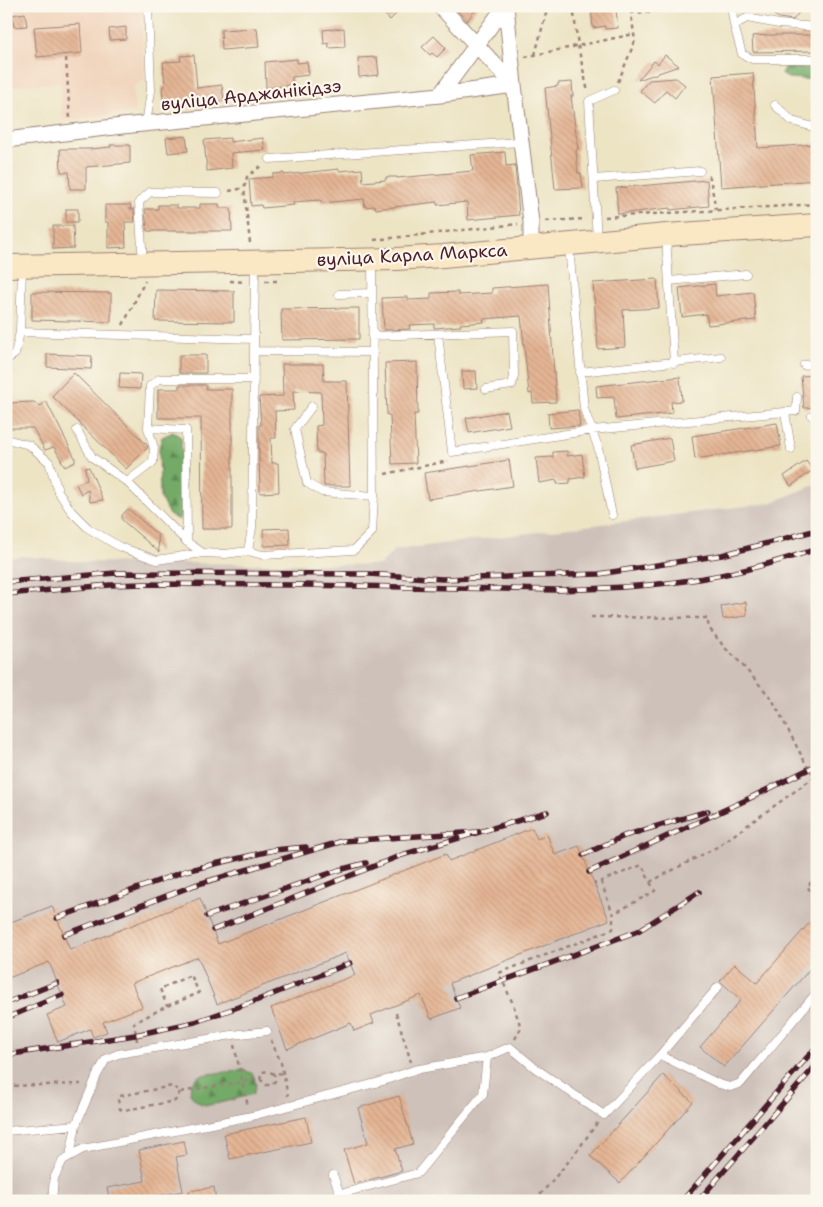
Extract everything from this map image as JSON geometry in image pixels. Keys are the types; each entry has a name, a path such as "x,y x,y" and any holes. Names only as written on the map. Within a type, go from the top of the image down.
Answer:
{"main road":[{"name":"вуліца Карла Маркса","path":"14,266 144,273 253,256 370,250 443,256 666,235 817,225"}],"street":[{"path":"440,6 514,85"},
{"path":"440,95 506,6"},
{"path":"506,6 531,222 531,248"},
{"name":"вуліца Арджанікідзэ","path":"6,140 440,95 514,85"}],"lane":[{"path":"146,124 151,91 148,6"},
{"path":"731,6 742,54 752,59 817,59"},
{"path":"734,25 747,18 779,24 817,26"},
{"path":"597,242 590,101 614,90"},
{"path":"775,105 792,121 817,128"},
{"path":"270,159 521,142"},
{"path":"594,180 700,171"},
{"path":"144,273 139,202 150,192 218,194"},
{"path":"666,235 674,363"},
{"path":"568,245 584,409 598,447 612,515"},
{"path":"6,439 29,445 49,462 58,491 71,511 88,528 120,548 157,560 204,553 225,554 248,551 263,554 354,550 372,532 374,496 370,250"},
{"path":"248,551 252,528 253,256"},
{"path":"6,360 15,354 20,332 14,266"},
{"path":"669,280 746,274"},
{"path":"339,294 372,293"},
{"path":"372,336 512,331 514,376 512,385 486,389"},
{"path":"20,332 254,340"},
{"path":"438,334 452,452 592,430 796,411 797,397"},
{"path":"254,351 372,352"},
{"path":"580,372 721,357"},
{"path":"804,365 817,363"},
{"path":"127,482 153,462 154,448 148,428 150,386 160,380 254,379"},
{"path":"312,406 295,429 307,483 322,492 374,496"},
{"path":"785,412 791,449"},
{"path":"148,428 186,430 188,542"},
{"path":"77,430 92,457 127,482 188,542 204,553"},
{"path":"52,1201 54,1178 63,1160 82,1149 252,1116 414,1070 487,1057 510,1046 535,1068 604,1115 660,1055 718,987"},
{"path":"660,1055 719,1084 730,1087 741,1083 817,992"},
{"path":"70,1156 76,1124 106,1059 118,1054 138,1050 267,1031"},
{"path":"333,1175 340,1194 418,1173 483,1094 487,1057"},
{"path":"6,1131 76,1124"}],"path":[{"path":"535,55 548,6"},
{"path":"574,6 578,46 590,101"},
{"path":"614,90 635,42 630,6"},
{"path":"631,13 658,11 661,6"},
{"path":"512,60 634,34"},
{"path":"66,58 71,133"},
{"path":"253,256 244,188 247,177 270,159"},
{"path":"700,171 710,178 716,210"},
{"path":"218,194 244,188"},
{"path":"370,250 531,222 817,204"},
{"path":"118,335 144,273"},
{"path":"374,477 452,460 452,452"},
{"path":"591,617 707,618 709,628 724,648 736,658 772,699 809,770 816,776 717,847 650,882"},
{"path":"594,884 642,866 655,891 613,914"},
{"path":"817,876 807,887 817,896"},
{"path":"510,1046 522,1028 499,973 612,929 613,914 600,882"},
{"path":"138,1050 134,1023 167,1006 199,993 191,975 160,989 167,1006"},
{"path":"396,1013 414,1070"},
{"path":"267,1031 283,1073 292,1106"},
{"path":"232,1035 252,1116"},
{"path":"260,1079 262,1072 283,1073"},
{"path":"260,1079 266,1085 271,1085 275,1081 274,1074"},
{"path":"180,1092 175,1101 125,1110 120,1109 118,1100 120,1096 173,1086 180,1092 260,1079"},
{"path":"6,1086 93,1084"},
{"path":"535,1201 574,1155 604,1115"}],"shaded area":[{"path":"6,6 144,6 141,23 145,79 133,87 135,112 62,121 61,83 6,86"},
{"path":"817,484 817,1201 6,1201 6,559 23,556 84,562 380,565 394,550 770,503"}],"green space":[{"path":"784,67 816,69 817,80 788,78 781,74"},
{"path":"173,432 181,437 185,506 180,520 169,515 160,497 159,448 162,437"},
{"path":"244,1070 253,1074 256,1085 253,1094 206,1105 201,1104 190,1094 191,1083 200,1075"}],"building":[{"path":"377,6 404,6 390,20"},
{"path":"453,6 478,6 467,21"},
{"path":"591,6 613,6 613,10 616,10 618,28 605,29 605,26 593,28"},
{"path":"760,6 804,6 793,20 779,18"},
{"path":"25,13 27,26 14,27 12,15"},
{"path":"80,24 82,53 37,57 34,27"},
{"path":"126,27 126,39 110,40 109,29"},
{"path":"257,28 259,47 222,50 221,30"},
{"path":"344,28 345,47 329,48 328,43 324,44 323,30"},
{"path":"817,35 817,51 753,52 752,36"},
{"path":"434,36 446,48 437,57 432,53 430,55 422,47"},
{"path":"194,55 197,88 222,85 224,101 169,106 168,98 163,99 162,87 165,86 163,62 181,61 180,56"},
{"path":"665,55 679,66 638,80 654,61 658,64"},
{"path":"377,57 379,75 359,77 358,58"},
{"path":"297,59 297,63 307,62 309,75 292,77 292,85 266,88 265,62"},
{"path":"753,73 758,148 817,144 817,180 721,187 713,76"},
{"path":"676,78 685,85 675,98 666,90 655,103 640,91 649,80"},
{"path":"572,82 573,96 571,96 578,149 576,150 578,173 581,173 583,188 555,189 545,88 558,86 558,83"},
{"path":"186,136 188,151 168,153 166,138"},
{"path":"230,138 230,142 263,138 265,150 231,153 232,168 207,171 204,140"},
{"path":"110,145 130,145 130,163 86,167 86,189 70,189 69,172 61,172 60,149 90,149 111,147"},
{"path":"505,152 506,166 515,165 519,215 468,220 467,202 437,205 437,202 376,209 375,206 365,207 364,199 321,203 321,200 293,202 294,205 262,208 261,205 251,206 249,179 273,177 273,174 284,173 284,175 339,169 339,171 362,169 363,182 386,180 386,177 397,178 473,171 471,155"},
{"path":"707,180 709,206 618,214 616,188"},
{"path":"200,204 219,204 219,208 231,208 232,231 147,231 145,209 158,209 158,205 177,205 177,208 200,208"},
{"path":"105,205 131,205 130,209 134,209 135,222 125,222 126,247 108,248 108,222 105,222"},
{"path":"66,209 78,209 78,222 66,222"},
{"path":"53,226 73,226 74,248 53,249"},
{"path":"657,279 659,308 623,310 625,347 598,349 593,283"},
{"path":"548,284 556,402 533,403 532,393 529,394 521,316 483,319 484,322 460,324 461,326 434,328 434,324 409,325 410,329 384,330 382,298 408,297 408,300 431,299 431,293 458,292 458,295 492,293 492,288"},
{"path":"715,284 716,296 753,292 756,320 708,325 706,314 682,317 679,288"},
{"path":"156,290 234,291 234,322 155,321"},
{"path":"32,292 111,293 111,322 32,320"},
{"path":"359,308 359,339 282,340 281,309"},
{"path":"47,354 92,356 91,369 47,367"},
{"path":"179,355 206,355 206,373 179,373"},
{"path":"417,362 418,414 414,414 416,463 392,464 390,415 387,415 385,363"},
{"path":"282,364 323,364 324,381 347,381 350,486 324,486 323,453 317,453 316,426 322,425 321,392 293,391 294,410 275,411 276,438 271,438 272,463 278,463 279,492 260,493 259,425 261,425 259,397 283,396"},
{"path":"462,371 476,371 477,388 463,389"},
{"path":"74,373 147,445 148,447 126,469 52,396"},
{"path":"120,373 141,374 140,389 119,388"},
{"path":"817,375 817,407 804,408 801,376"},
{"path":"680,377 682,401 671,402 672,413 616,419 614,397 597,398 596,386"},
{"path":"179,385 206,385 206,389 232,389 232,529 202,529 201,418 158,418 158,389 179,389"},
{"path":"46,401 75,458 75,462 65,467 54,447 45,450 33,428 6,428 6,403 34,402 40,407"},
{"path":"578,410 580,426 549,428 548,413"},
{"path":"507,411 510,426 469,433 466,418"},
{"path":"777,423 781,446 695,459 692,436"},
{"path":"670,438 674,461 635,468 631,445"},
{"path":"567,451 567,456 582,454 585,477 570,479 570,483 557,484 557,480 539,483 536,458 553,457 553,452"},
{"path":"509,460 513,486 428,499 424,473"},
{"path":"806,461 813,470 791,486 784,476"},
{"path":"89,467 103,500 90,502 88,490 81,494 76,484 87,480 85,468"},
{"path":"128,509 158,535 159,552 122,520 122,515"},
{"path":"289,528 290,545 264,546 263,529"},
{"path":"746,602 747,616 723,619 721,606"},
{"path":"532,828 537,839 547,835 555,855 579,846 609,920 450,983 460,1008 431,1019 421,995 371,1015 374,1023 354,1031 351,1023 287,1049 271,1008 355,975 346,953 217,1004 198,957 132,983 142,1007 103,1022 107,1032 93,1037 90,1029 58,1042 47,1015 67,1007 49,962 6,979 6,924 52,906 70,950 200,898 218,944 446,854 449,861"},
{"path":"817,914 817,961 724,1067 700,1047 741,1000 720,981 735,964 757,983"},
{"path":"663,1075 693,1102 620,1183 590,1156"},
{"path":"399,1096 413,1144 395,1149 402,1171 354,1184 344,1150 368,1143 358,1108"},
{"path":"306,1117 311,1142 230,1159 224,1134"},
{"path":"184,1141 187,1155 176,1157 183,1191 131,1201 110,1201 107,1188 145,1181 139,1150"},
{"path":"214,1187 216,1201 190,1201 189,1191"}],"railway":[{"path":"6,582 116,573 369,574 442,579 599,574 722,555 817,530"},
{"path":"6,594 144,584 558,590 603,588 672,583 717,576 817,549"},
{"path":"589,872 744,801 817,765"},
{"path":"583,855 624,836 708,811"},
{"path":"213,930 402,855 547,812"},
{"path":"64,935 195,885 343,841 478,832"},
{"path":"57,918 185,871 274,850 306,847"},
{"path":"207,916 339,870 366,863"},
{"path":"456,998 638,931 699,892"},
{"path":"6,1055 135,1035 195,1022 258,1000 350,963"},
{"path":"6,1003 57,983"},
{"path":"6,1018 62,995"},
{"path":"682,1201 817,1046"},
{"path":"698,1201 817,1064"}]}
